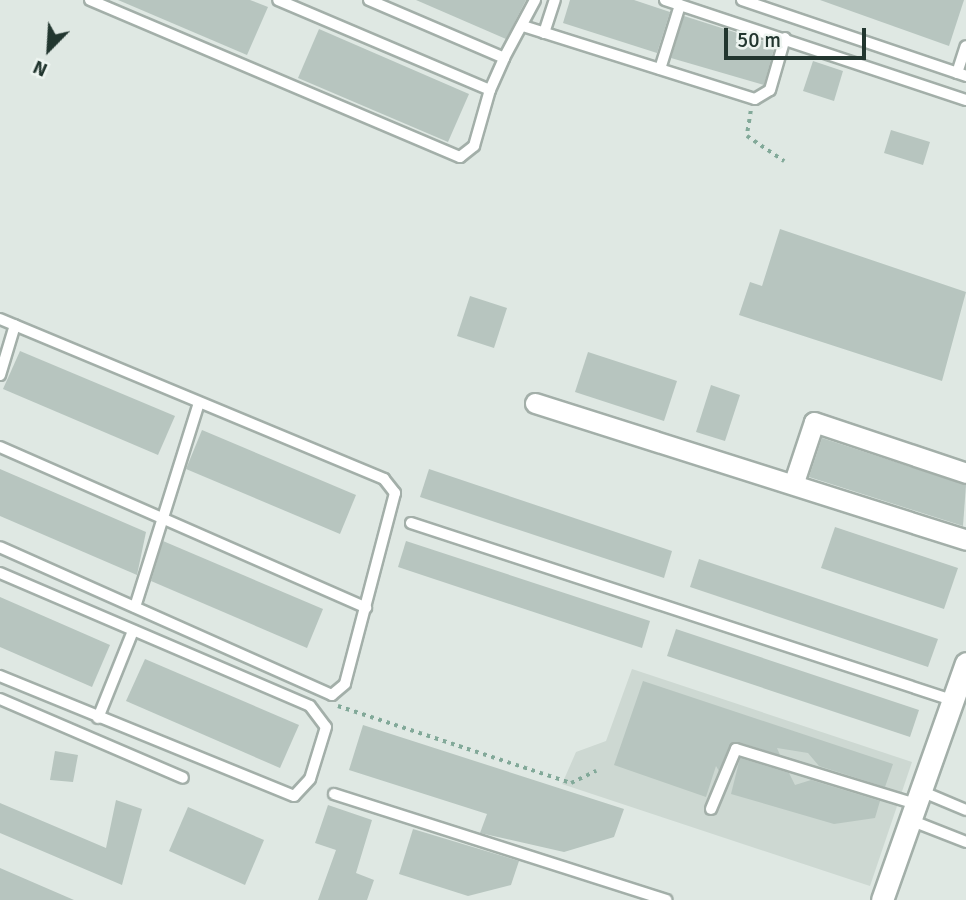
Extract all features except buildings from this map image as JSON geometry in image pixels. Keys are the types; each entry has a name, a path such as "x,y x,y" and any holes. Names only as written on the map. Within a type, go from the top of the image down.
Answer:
{"street":[{"path":"535,403 794,482 966,540"},
{"path":"794,482 814,422 966,473"},
{"path":"882,900 966,663"}],"lane":[{"path":"90,0 460,157 481,134 490,90 535,0"},
{"path":"278,0 490,90"},
{"path":"369,0 504,58"},
{"path":"544,33 555,0"},
{"path":"665,0 966,100"},
{"path":"742,0 767,4 962,75 966,46"},
{"path":"660,69 680,5"},
{"path":"523,26 755,99 770,90 785,38"},
{"path":"0,319 384,479 394,506 345,684 332,695 0,547"},
{"path":"0,375 15,325"},
{"path":"135,607 199,403"},
{"path":"0,447 366,608"},
{"path":"411,523 953,701"},
{"path":"0,573 310,706 327,727 310,779 294,796 0,676"},
{"path":"98,718 133,631"},
{"path":"0,699 183,778"},
{"path":"711,809 736,749 915,805 966,810"},
{"path":"334,794 667,900"},
{"path":"915,805 966,842"}],"path":[{"path":"755,99 747,136 784,162"},
{"path":"310,706 341,707 571,783 596,771"}],"shaded area":[{"path":"632,669 912,762 870,886 562,784 576,752 606,741"}]}
